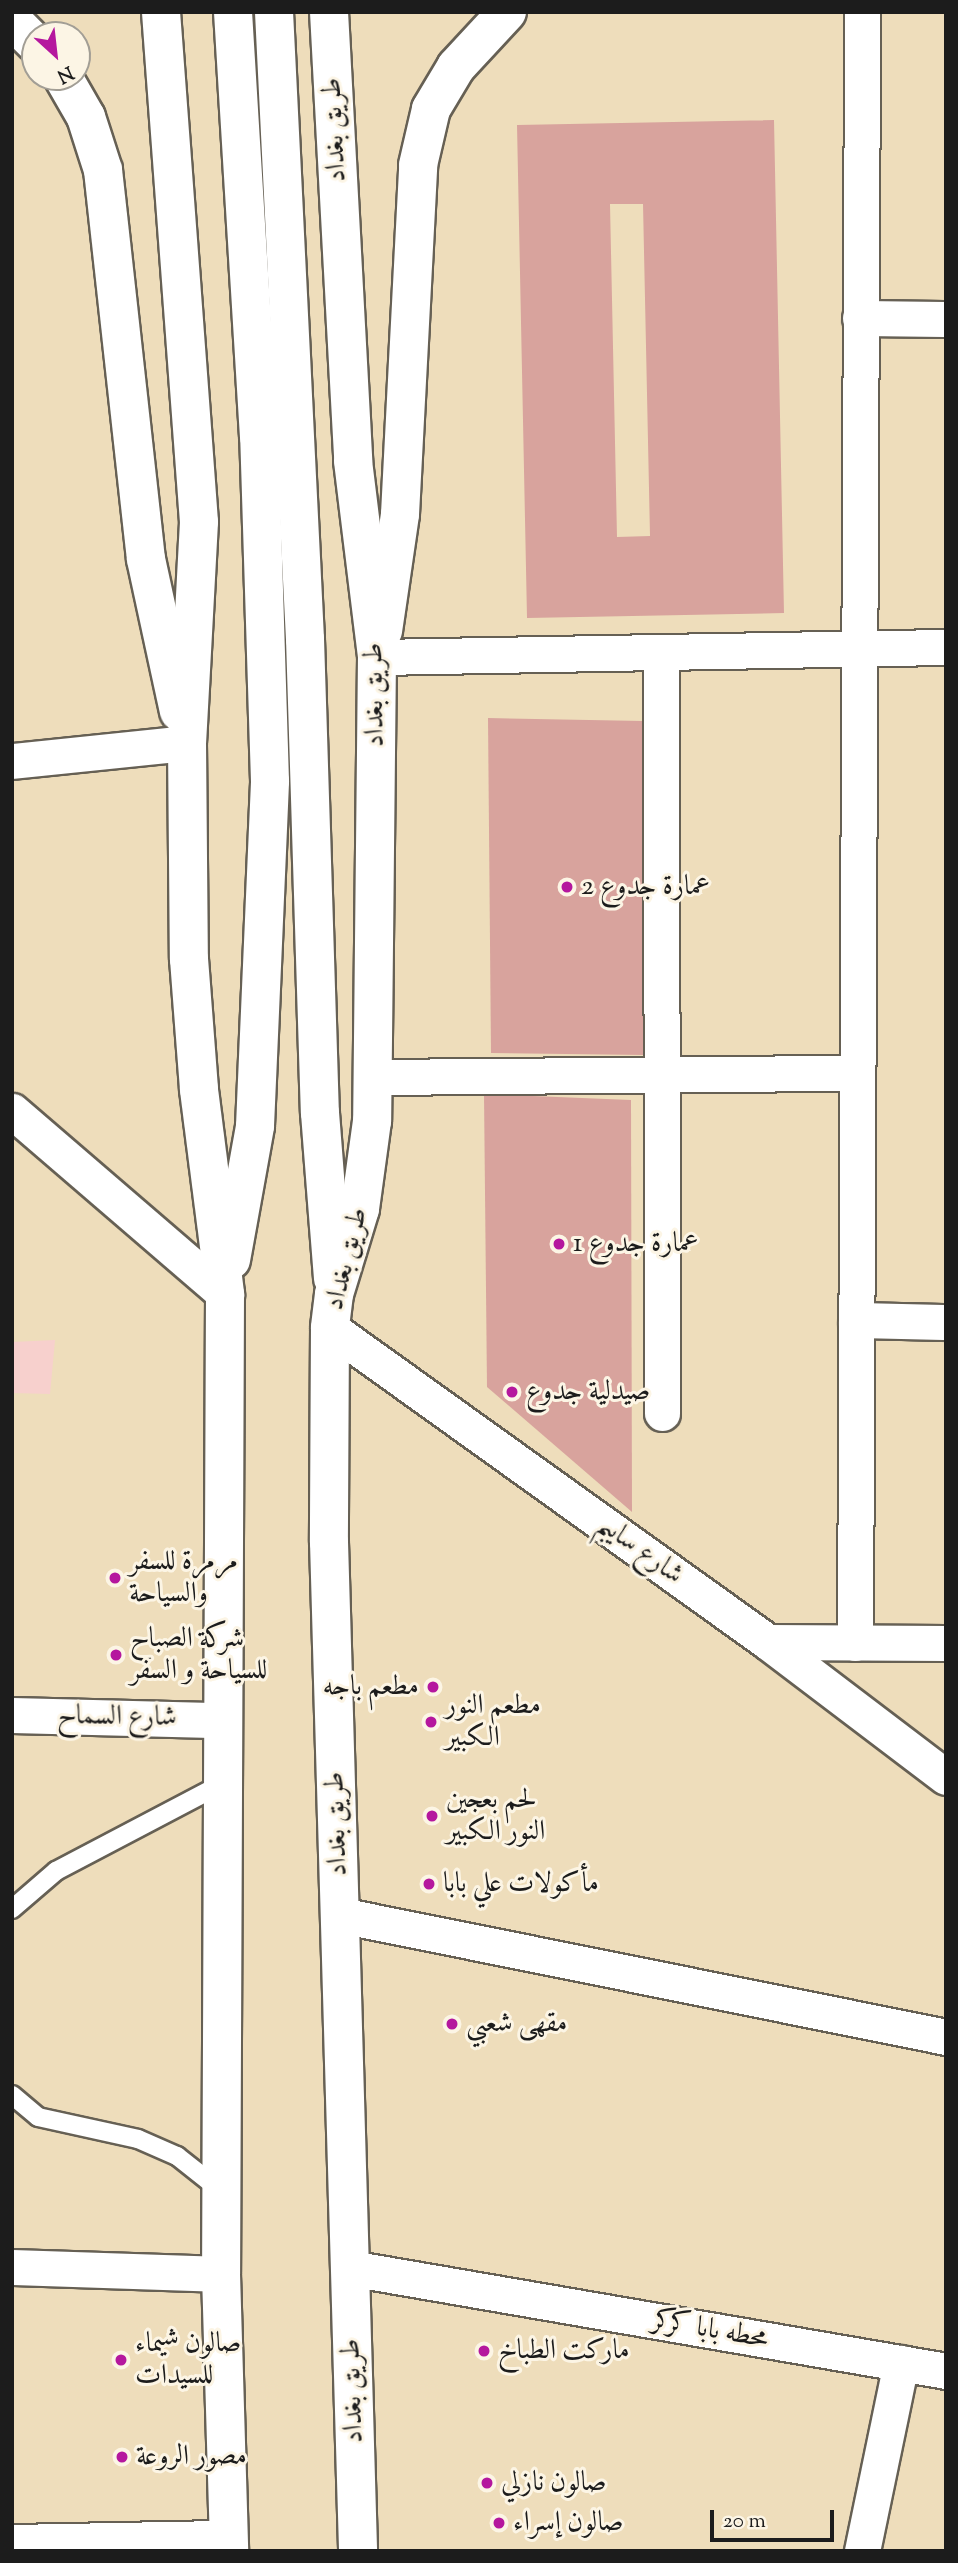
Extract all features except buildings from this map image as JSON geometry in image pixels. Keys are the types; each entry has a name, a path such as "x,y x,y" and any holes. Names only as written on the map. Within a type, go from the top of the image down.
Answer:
{"main road":[{"path":"161,12 199,522 187,743 188,959 199,1090 225,1294 221,2274 229,2544"},
{"path":"225,1294 255,1126 270,781 257,410 233,12"},
{"path":"274,12 306,639 320,1113 332,1311"},
{"name":"طريق بغداد","path":"329,12 354,474 377,657 374,1077 360,1209 332,1311 329,1542 358,2551"},
{"path":"377,657 393,579 400,514 418,165 431,109 456,66 507,12"},
{"path":"71,91 86,117 103,170 146,559 187,743"}],"street":[{"path":"855,1643 862,12"},
{"path":"860,318 946,318"},
{"path":"377,657 946,648"},
{"path":"661,652 659,1075 662,1413"},
{"path":"12,761 187,743"},
{"path":"374,1077 858,1073"},
{"path":"12,1111 225,1294"},
{"name":"شارع سايبم","path":"332,1311 946,1777"},
{"path":"856,1320 946,1322"},
{"path":"768,1643 946,1643"},
{"name":"شارع السماح","path":"12,1715 222,1720"},
{"path":"340,1915 946,2037"},
{"path":"12,2267 221,2274"},
{"name":"محطه بابا كركر","path":"350,2268 946,2371"},
{"path":"862,2551 901,2363"},
{"path":"12,2542 229,2544"}],"lane":[{"path":"12,1909 56,1871 222,1784"},
{"path":"12,2095 38,2117 138,2138 177,2156 221,2191"}],"shaded area":[{"path":"55,1340 50,1394 12,1393 12,1342"}],"place":[{"name":"عمارة جدوع 2","path":"567,887"},
{"name":"عمارة جدوع 1","path":"559,1244"},
{"name":"صيدلية جدوع","path":"512,1392"},
{"name":"مرمرة للسفر والسياحة","path":"115,1578"},
{"name":"شركة الصباح للسياحة و السفر","path":"116,1655"},
{"name":"مطعم باجه","path":"433,1687"},
{"name":"مطعم النور الكبير","path":"431,1722"},
{"name":"لحم بعجين النور الكبير","path":"432,1816"},
{"name":"مأكولات علي بابا","path":"429,1884"},
{"name":"مقهى شعبي","path":"452,2024"},
{"name":"ماركت الطباخ","path":"484,2351"},
{"name":"صالون شيماء للسيدات","path":"121,2360"},
{"name":"مصور الروعة","path":"122,2457"},
{"name":"صالون نازلي","path":"487,2483"},
{"name":"صالون إسراء","path":"499,2523"}]}
